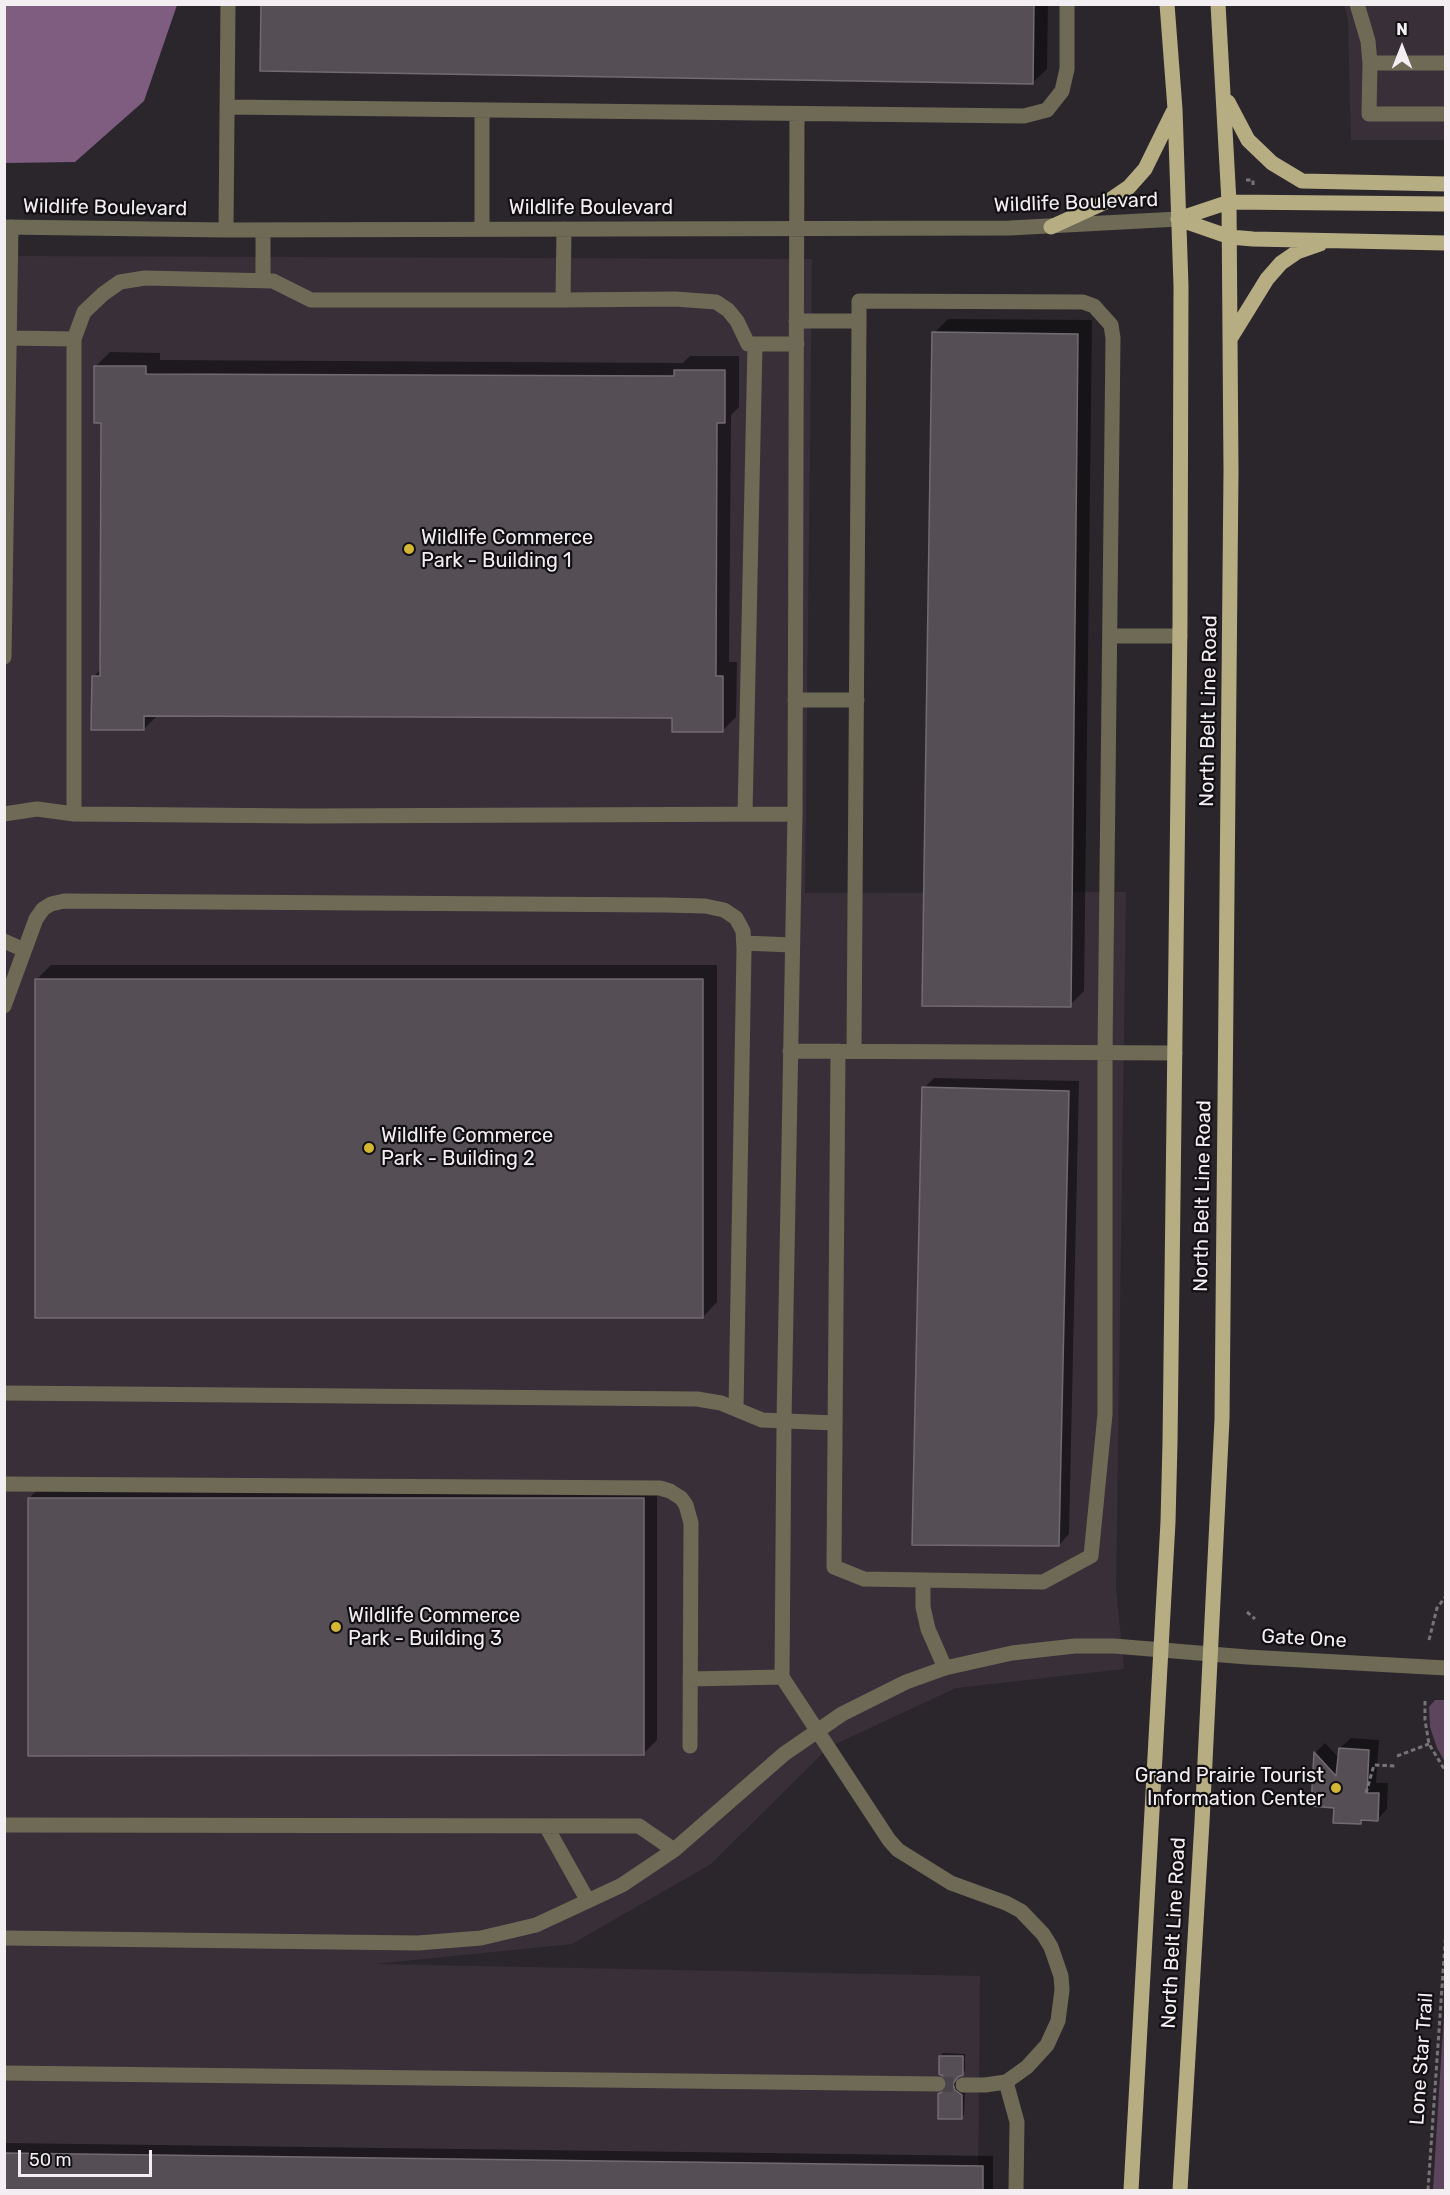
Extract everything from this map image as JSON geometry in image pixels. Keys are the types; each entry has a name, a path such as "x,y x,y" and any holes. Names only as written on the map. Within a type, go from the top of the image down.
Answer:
{"main road":[{"name":"North Belt Line Road","path":"1131,2190 1170,1443 1180,636 1181,286 1167,4"},
{"name":"North Belt Line Road","path":"1180,2190 1202,1822 1222,1419 1231,600 1230,237 1218,4"},
{"path":"1224,95 1248,140 1272,163 1302,181 1446,184"},
{"path":"1051,227 1110,200 1129,187 1145,169 1174,109"},
{"path":"1178,219 1229,202 1446,204"},
{"path":"1178,219 1230,237 1446,243"},
{"path":"1230,339 1267,279 1281,263 1297,252 1330,241"}],"street":[{"path":"226,230 228,4"},
{"path":"227,107 1024,116 1047,110 1062,91 1067,69 1067,4"},
{"path":"1357,4 1368,41 1370,114 1446,114"},
{"path":"1370,63 1446,63"},
{"path":"482,110 482,229"},
{"path":"797,114 795,814 784,1420 782,1677 878,1826 898,1850 951,1883 1021,1911 1043,1934 1051,1947 1062,1983 1058,2021 1047,2044 1037,2057 1006,2082 963,2085"},
{"name":"Wildlife Boulevard","path":"8,227 226,230 1051,227 1178,219"},
{"path":"4,657 9,338 8,227"},
{"path":"563,300 564,229"},
{"path":"263,230 263,280"},
{"path":"74,814 74,339 84,312 120,282 145,278 263,280 273,281 311,300 675,299 716,302 728,310 737,321 747,344 796,344"},
{"path":"838,1051 834,1567 864,1579 1043,1582 1091,1556 1105,1414 1105,1053 1113,338 1112,325 1104,315 1094,306 1083,302 860,301 854,1051"},
{"path":"796,321 860,321"},
{"path":"9,338 74,339"},
{"path":"744,814 755,344"},
{"path":"1110,636 1180,636"},
{"path":"795,700 857,700"},
{"path":"4,814 37,808 74,814 307,816 795,814"},
{"path":"4,1006 36,919 43,909 51,904 64,901 705,906 724,910 736,918 743,931 744,943 736,1409"},
{"path":"4,941 24,950"},
{"path":"744,943 792,945"},
{"path":"790,1051 1175,1053"},
{"path":"4,1393 698,1399 721,1403 762,1420 835,1423"},
{"path":"4,1485 660,1488 681,1498 692,1523 690,1746"},
{"path":"922,1580 923,1607 928,1629 945,1668"},
{"name":"Gate One","path":"4,1938 418,1943 481,1938 536,1924 622,1885 674,1850 784,1754 842,1714 906,1682 945,1668 981,1659 1038,1649 1114,1646 1446,1668"},
{"path":"690,1679 782,1677"},
{"path":"4,1825 639,1826 674,1850"},
{"path":"546,1826 588,1901"},
{"path":"4,2073 938,2084"},
{"path":"1006,2082 1017,2122 1016,2190"}],"path":[{"path":"1246,180 1252,180"},
{"path":"1429,1640 1437,1608 1446,1596"},
{"path":"1247,1612 1255,1619"},
{"path":"1425,1701 1429,1744 1446,1772"},
{"path":"1397,1756 1429,1744"},
{"path":"1366,1793 1374,1765 1396,1766"},
{"name":"Lone Star Trail","path":"1428,2190 1446,1929"}],"shaded area":[{"path":"4,5 177,5 144,101 75,162 5,163"},
{"path":"1344,5 1445,5 1445,140 1351,140 1348,20"},
{"path":"5,256 812,259 805,893 1126,892 1116,1588 1124,1669 956,1688 829,1747 711,1864 572,1944 375,1964 980,1976 978,2190 5,2190"},
{"path":"1435,1700 1445,1700 1445,1762 1437,1748 1430,1727 1429,1707"},
{"path":"1445,1998 1445,2190 1433,2190 1439,2092"}],"building":[{"path":"261,4 1034,4 1033,84 260,71"},
{"path":"932,332 1078,334 1071,1007 922,1006"},
{"name":"Wildlife Commerce Park - Building 1","path":"94,366 146,366 146,374 674,376 674,370 725,370 725,423 717,423 716,676 723,676 723,732 672,732 672,718 144,716 144,730 91,730 92,676 100,676 101,423 94,423"},
{"name":"Wildlife Commerce Park - Building 2","path":"35,979 703,979 703,1318 35,1318"},
{"path":"922,1087 1069,1091 1059,1546 912,1545"},
{"name":"Wildlife Commerce Park - Building 3","path":"28,1498 644,1498 644,1755 28,1756"},
{"name":"Grand Prairie Tourist Information Center","path":"1339,1748 1369,1750 1367,1793 1379,1793 1378,1821 1361,1820 1361,1824 1333,1823 1334,1808 1311,1806 1314,1752 1336,1776"},
{"path":"939,2056 963,2056 963,2075 958,2077 953,2084 955,2090 962,2095 962,2119 938,2119 938,2094 946,2089 948,2084 939,2074"},
{"path":"4,2153 983,2166 983,2190 4,2190"}],"tunnel":[{"path":"938,2084 963,2085"}],"place":[{"name":"Wildlife Commerce Park - Building 1","path":"409,549"},
{"name":"Wildlife Commerce Park - Building 2","path":"369,1148"},
{"name":"Wildlife Commerce Park - Building 3","path":"336,1627"},
{"name":"Grand Prairie Tourist Information Center","path":"1336,1788"}]}
